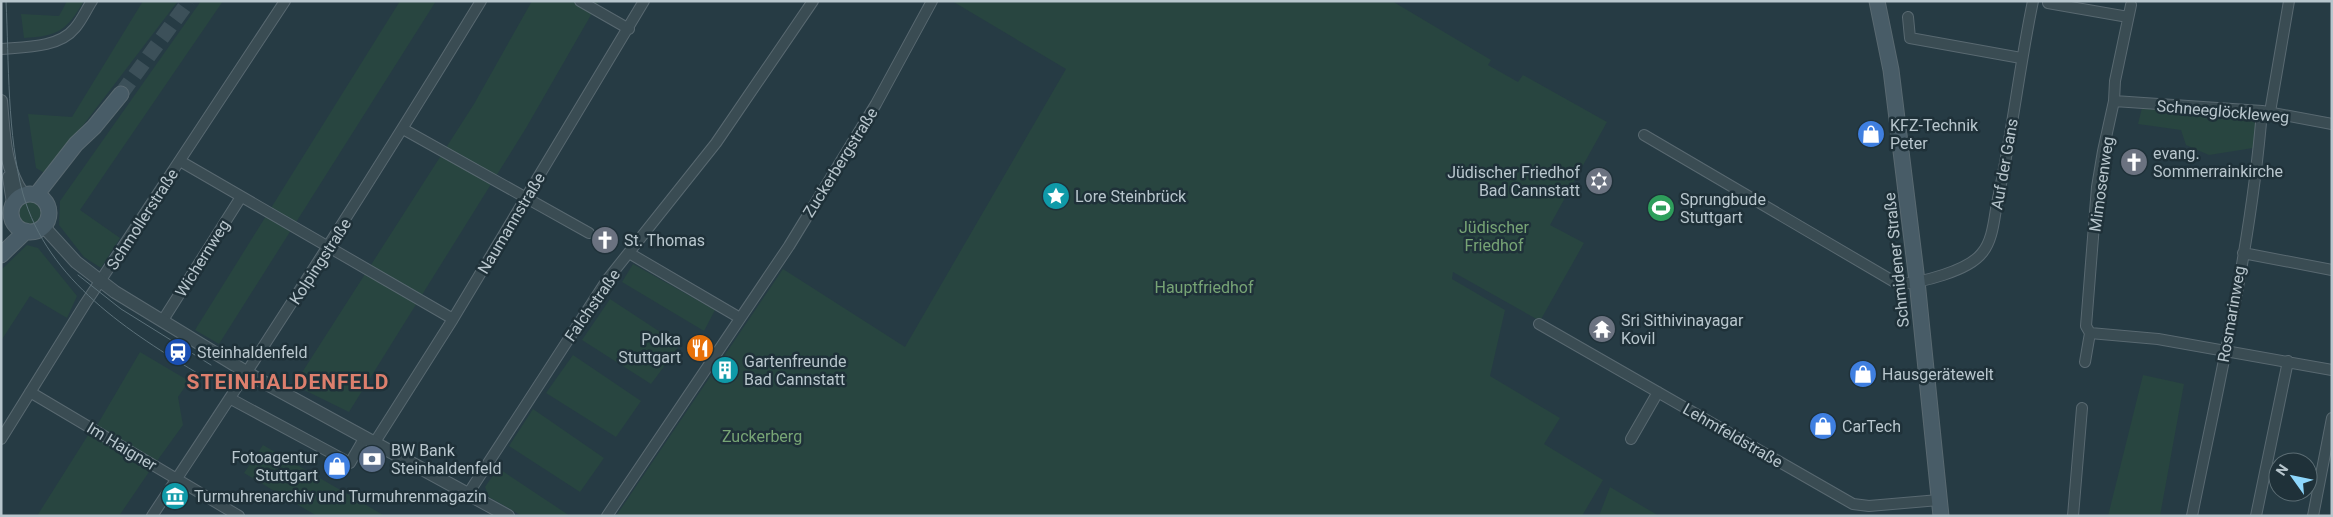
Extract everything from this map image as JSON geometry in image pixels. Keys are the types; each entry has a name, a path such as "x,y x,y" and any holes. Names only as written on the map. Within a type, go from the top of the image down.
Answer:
{"main road":[{"name":"Schmidener Straße","path":"1877,1 1891,70 1917,281 1941,516"},
{"path":"1,247 13,222 11,209 30,199 121,94"},
{"path":"1,255 26,232 38,231 44,227 48,220 50,211 30,199"},
{"path":"13,222 26,232"}],"street":[{"path":"1,49 51,43 65,36 74,29 92,1"},
{"name":"Schmollerstraße","path":"1,439 100,283 285,1"},
{"name":"Kolpingstraße","path":"152,516 231,399 329,246 481,1"},
{"path":"580,1 628,29"},
{"name":"Naumannstraße","path":"231,399 350,463 370,440 453,319 644,1"},
{"name":"Falchstraße","path":"468,494 607,280 716,143 813,1"},
{"name":"Zuckerbergstraße","path":"608,516 787,248 876,104 932,1"},
{"name":"Auf der Gans","path":"1898,284 1957,270 1972,262 1983,252 1989,241 2005,168 2021,58 2033,1"},
{"name":"Rosmarinweg","path":"2192,516 2243,253 2266,112 2289,1"},
{"path":"2048,3 2128,17"},
{"name":"Mimosenweg","path":"2085,362 2090,333 2086,326 2097,187 2114,102 2115,81 2130,5"},
{"path":"1908,16 1910,38 2021,58"},
{"path":"1,101 9,164 14,181 30,199"},
{"name":"Schneeglöckleweg","path":"2114,102 2266,112 2332,124"},
{"path":"403,129 589,233"},
{"path":"1644,135 1898,284 1912,295 1919,307"},
{"path":"180,161 453,319"},
{"name":"Wichernweg","path":"163,320 241,196"},
{"path":"44,227 76,262 100,283 247,373 508,516"},
{"path":"630,253 740,318"},
{"path":"2243,253 2332,270"},
{"name":"Lehmfeldstraße","path":"1539,324 1853,504 1869,506 1939,500"},
{"path":"2090,333 2158,339 2332,370"},
{"path":"2256,516 2288,361"},
{"name":"Im Haigner","path":"30,392 239,516"},
{"path":"1631,439 1658,392"},
{"path":"2073,516 2082,408"},
{"path":"2313,516 2332,418"}],"green space":[{"path":"67,1 84,1 66,25 46,36 24,38 21,14 59,16"},
{"path":"143,1 178,1 46,174 36,168 28,114 72,117"},
{"path":"201,1 223,1 80,210 120,238 101,268 84,257 59,225 60,201"},
{"path":"400,1 436,1 219,344 195,330"},
{"path":"532,1 599,1 526,128 349,412 294,385 474,104"},
{"name":"Hauptfriedhof","path":"952,1 1392,1 1491,60 1488,65 1518,82 1523,75 1607,122 1550,225 1584,243 1540,321 1453,272 1452,279 1505,310 1490,376 1560,418 1544,444 1603,480 1582,516 616,516 783,269 905,347 1066,69"},
{"path":"2142,108 2258,117 2253,148 2209,155 2186,145 2181,130 2138,124"},
{"path":"31,200 41,203 44,213 41,223 31,226 21,223 18,213 21,203"},
{"path":"27,245 38,248 77,296 67,318 30,296 1,341 1,270"},
{"path":"633,264 715,310 704,331 622,282"},
{"path":"610,299 680,345 651,384 582,340"},
{"path":"140,352 189,381 178,397 183,425 157,461 96,427"},
{"path":"573,355 641,401 616,437 546,393"},
{"path":"2143,375 2184,384 2160,516 2108,516"},
{"path":"533,409 604,458 580,492 509,446"},
{"path":"90,432 151,469 119,516 37,516"},
{"path":"263,445 385,516 317,516 244,473"},
{"path":"498,468 570,516 522,516 489,497 485,487"},
{"path":"1610,487 1659,516 1599,516"}],"tunnel":[{"path":"121,94 189,1"}],"tram line":[{"path":"6,1 11,123 14,148 23,194 35,225 51,253 71,278 95,301 147,341 202,376"},
{"path":"78,275 121,309 211,365"}],"place":[{"name":"KFZ-Technik Peter","path":"1871,134"},
{"name":"evang. Sommerrainkirche","path":"2134,162"},
{"name":"Jüdischer Friedhof Bad Cannstatt","path":"1599,181"},
{"name":"Lore Steinbrück","path":"1056,196"},
{"name":"Sprungbude Stuttgart","path":"1661,208"},
{"name":"St. Thomas","path":"605,240"},
{"name":"Sri Sithivinayagar Kovil","path":"1602,329"},
{"name":"Polka Stuttgart","path":"700,348"},
{"name":"Steinhaldenfeld","path":"178,352"},
{"name":"Gartenfreunde Bad Cannstatt","path":"725,370"},
{"name":"Hausgerätewelt","path":"1863,374"},
{"name":"CarTech","path":"1823,426"},
{"name":"BW Bank Steinhaldenfeld","path":"372,459"},
{"name":"Fotoagentur Stuttgart","path":"337,466"},
{"name":"Turmuhrenarchiv und Turmuhrenmagazin","path":"175,496"}],"district":[{"name":"STEINHALDENFELD","path":"288,382"}],"park label":[{"name":"Jüdischer Friedhof","path":"1494,236"},
{"name":"Zuckerberg","path":"762,436"}]}
